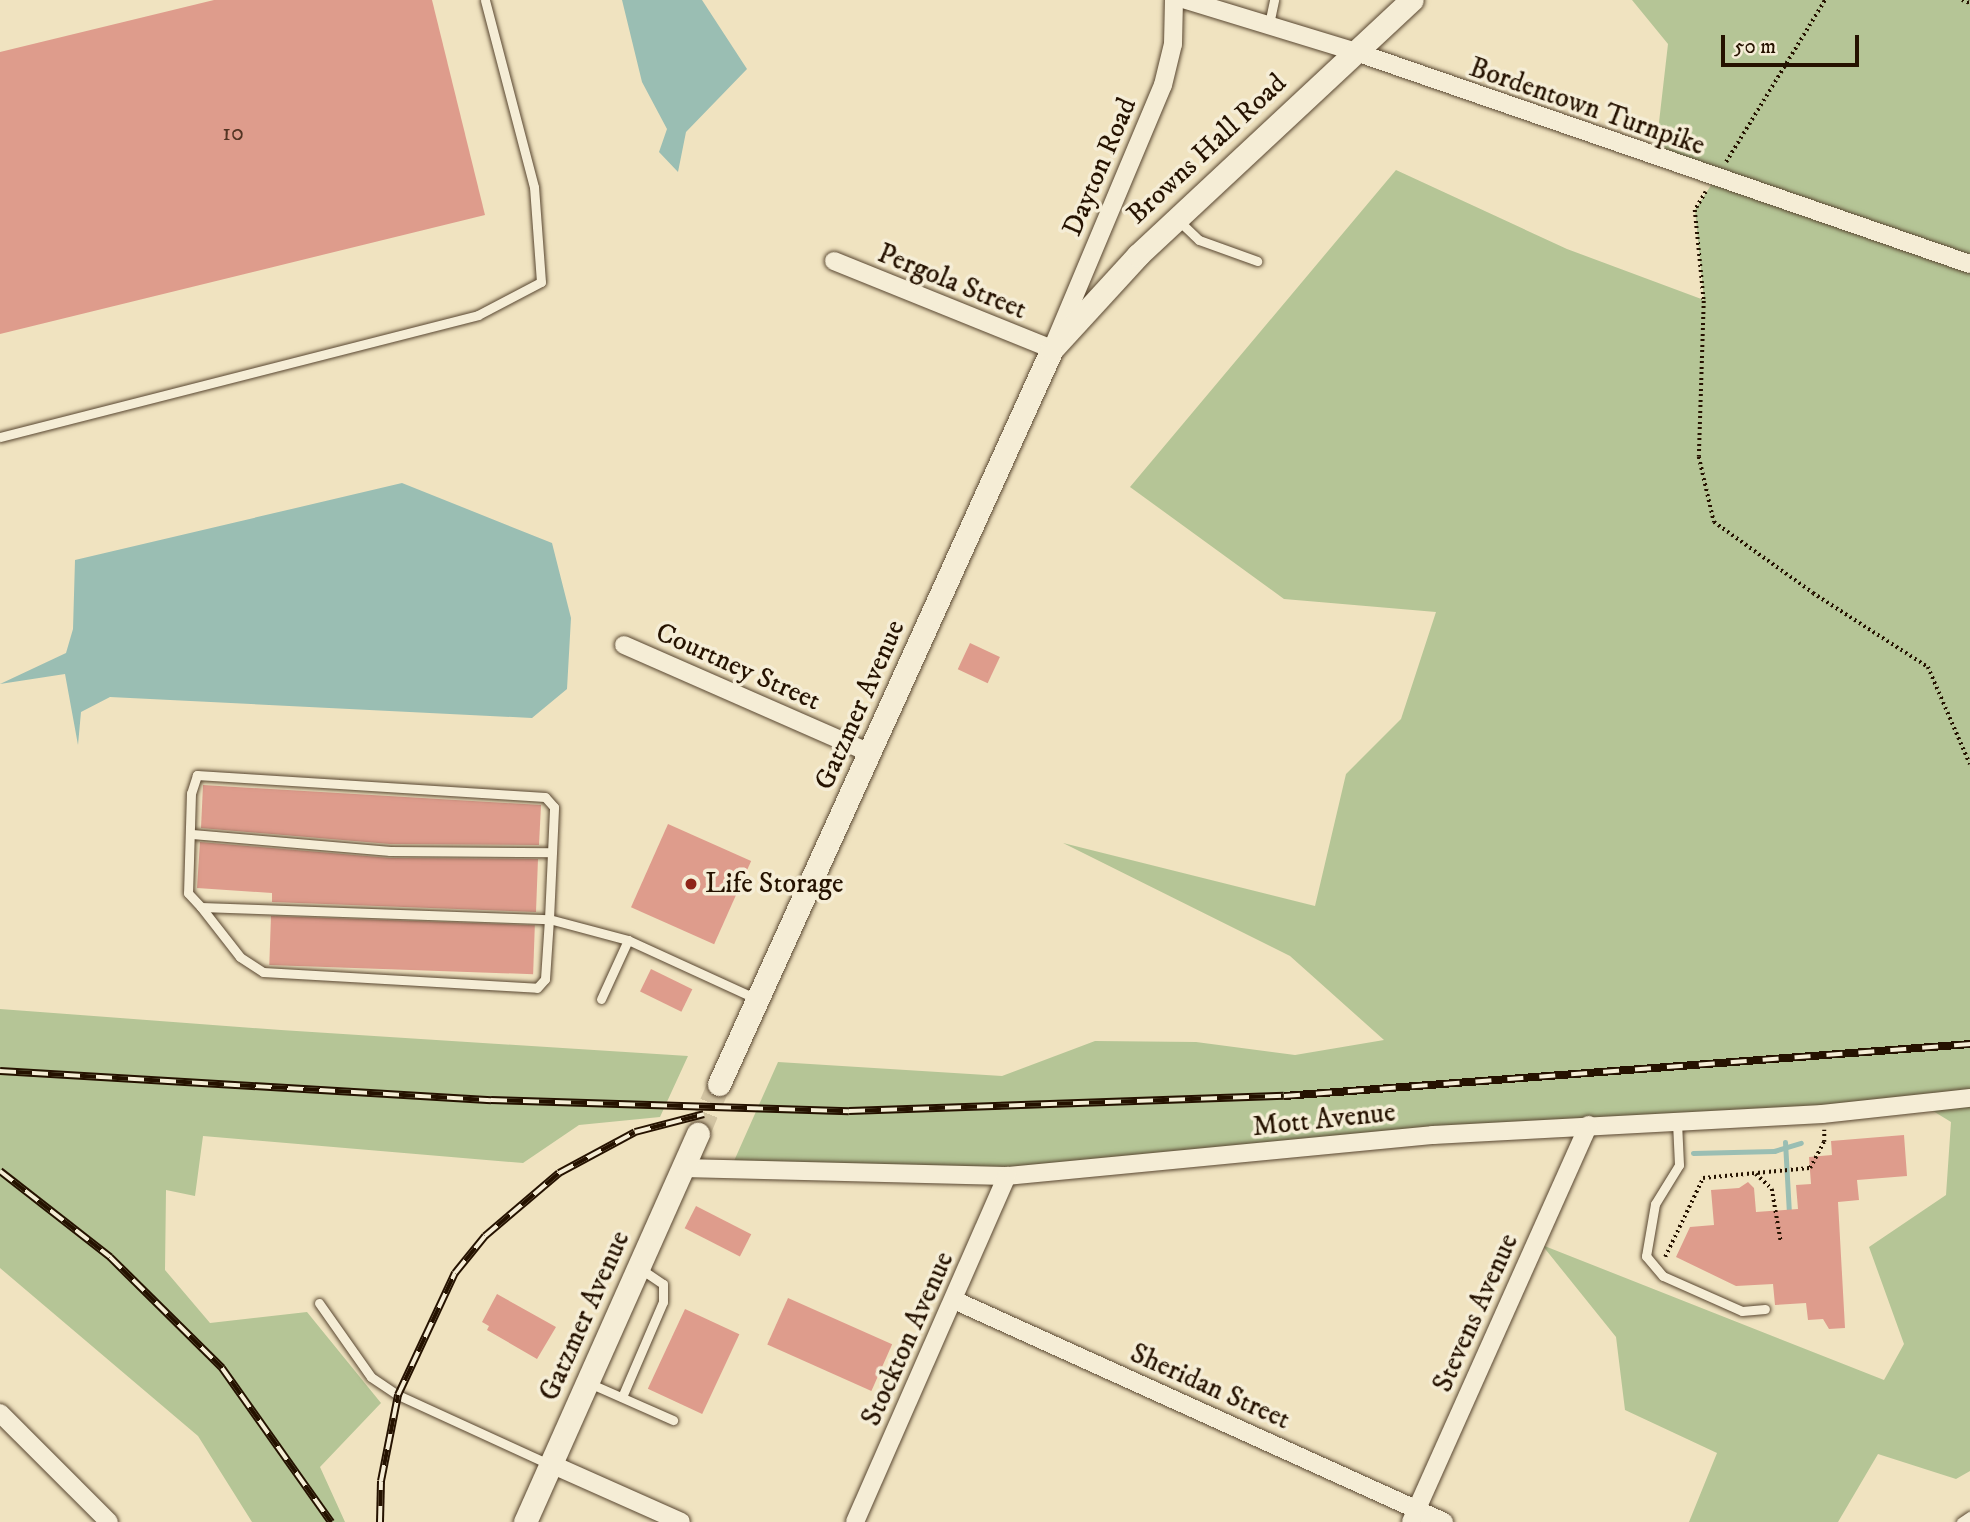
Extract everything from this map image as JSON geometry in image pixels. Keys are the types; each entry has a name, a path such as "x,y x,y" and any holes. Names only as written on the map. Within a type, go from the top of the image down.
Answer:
{"street":[{"name":"Dayton Road","path":"1052,349 1163,85 1173,44 1174,0"},
{"name":"Bordentown Turnpike","path":"1186,0 1353,51 1715,179 1970,264"},
{"name":"Browns Hall Road","path":"1052,349 1177,219 1410,0"},
{"name":"Pergola Street","path":"834,261 1052,349"},
{"name":"Gatzmer Avenue","path":"719,1084 1052,349"},
{"name":"Courtney Street","path":"624,645 870,753"},
{"name":"Mott Avenue","path":"682,1168 1007,1176 1433,1135 1822,1114 1970,1098"},
{"name":"Stevens Avenue","path":"1414,1516 1589,1125"},
{"name":"Gatzmer Avenue","path":"525,1522 698,1134"},
{"name":"Stockton Avenue","path":"855,1522 1007,1176"},
{"name":"Sheridan Street","path":"954,1300 1414,1516 1444,1522"},
{"path":"0,1413 109,1522"},
{"path":"551,1464 681,1522"}],"lane":[{"path":"0,437 478,315 541,282 534,187 485,0"},
{"path":"1269,24 1274,0"},
{"path":"1177,219 1199,240 1257,261"},
{"path":"197,775 545,797 554,807 545,979 537,988 263,972 240,957 188,893 191,834 191,793 197,775"},
{"path":"191,834 390,851 552,852"},
{"path":"201,907 549,919 628,940 759,1000"},
{"path":"601,999 628,940"},
{"path":"1677,1122 1679,1165 1655,1204 1646,1256 1662,1276 1742,1311 1765,1308"},
{"path":"622,1398 663,1302 663,1284 639,1268"},
{"path":"319,1303 371,1377 398,1395 551,1464"},
{"path":"589,1383 673,1420"},
{"path":"1961,1522 1970,1516"}],"path":[{"path":"1825,0 1695,210 1704,301 1699,457 1714,522 1813,593 1928,667 1970,764"},
{"path":"1962,0 1970,3"},
{"path":"1665,1257 1703,1178 1810,1167 1825,1142 1822,1114"},
{"path":"1754,1173 1772,1189 1781,1242"}],"green space":[{"path":"1632,0 1970,0 1970,1471 1956,1479 1878,1454 1838,1522 1689,1522 1717,1453 1625,1410 1616,1337 1542,1245 1884,1380 1904,1344 1869,1247 1946,1195 1951,1122 1920,1103 1003,1173 734,1161 778,1062 1002,1076 1095,1041 1196,1042 1295,1055 1384,1040 1290,956 1063,843 1315,906 1346,774 1401,719 1436,612 1284,599 1130,487 1396,170 1567,249 1704,300 1695,210 1715,179 1655,157 1668,44"},
{"path":"0,1009 688,1056 660,1117 579,1125 523,1163 203,1136 195,1196 166,1190 165,1270 210,1323 307,1312 381,1403 320,1467 345,1522 252,1522 198,1436 0,1268"}],"water":[{"path":"622,0 702,0 747,69 686,132 678,172 659,152 667,129 642,82"},
{"path":"402,483 552,543 571,618 567,689 532,718 110,697 81,712 78,745 65,674 0,684 66,653 73,629 75,560"}],"building":[{"path":"214,0 432,0 485,215 0,334 0,52"},
{"path":"970,643 1000,657 988,683 958,669"},
{"path":"203,785 541,805 539,845 390,844 201,828"},
{"name":"Life Storage","path":"668,824 751,861 714,944 631,907"},
{"path":"200,842 390,858 538,859 536,912 272,902 272,893 197,888"},
{"path":"271,916 535,925 533,974 269,965"},
{"path":"651,969 692,989 681,1012 640,991"},
{"path":"1904,1135 1907,1176 1857,1180 1859,1200 1838,1202 1845,1328 1829,1329 1823,1319 1808,1320 1806,1303 1775,1305 1773,1284 1736,1286 1676,1257 1690,1227 1714,1225 1711,1190 1739,1188 1748,1182 1754,1188 1756,1212 1798,1209 1796,1185 1811,1184 1809,1157 1832,1155 1831,1141"},
{"path":"696,1206 751,1234 740,1256 685,1228"},
{"path":"497,1294 556,1327 537,1359 487,1330 489,1326 482,1322"},
{"path":"788,1298 892,1344 871,1391 767,1345"},
{"path":"685,1309 739,1334 702,1414 648,1389"}],"waterway":[{"path":"1785,1142 1789,1214"},
{"path":"1693,1153 1774,1151 1801,1143"}],"tunnel":[{"path":"698,1134 719,1084"}],"railway":[{"path":"0,1071 491,1100 849,1111 1284,1096 1970,1044"},
{"path":"380,1522 381,1481 398,1395 455,1273 485,1236 559,1173 635,1132 704,1114"},
{"path":"0,1171 110,1257 222,1368 331,1522"}],"place":[{"name":"Life Storage","path":"691,884"}]}
